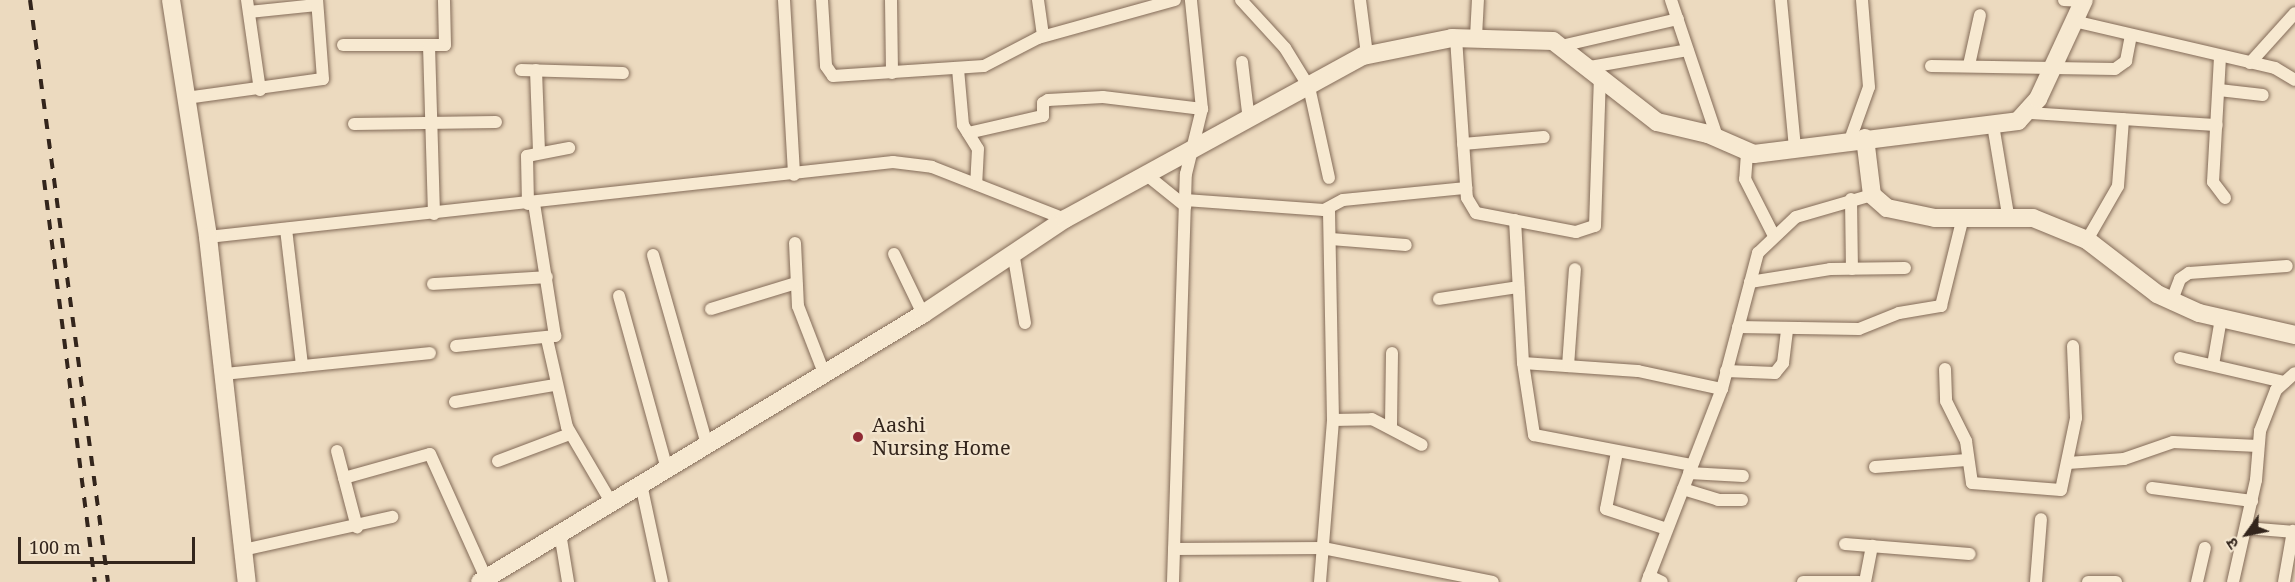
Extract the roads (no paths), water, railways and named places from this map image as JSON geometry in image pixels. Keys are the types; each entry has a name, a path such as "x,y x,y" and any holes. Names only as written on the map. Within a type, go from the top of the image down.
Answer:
{"street":[{"path":"171,0 208,237 247,582"},
{"path":"343,45 445,45 444,0"},
{"path":"784,0 794,175"},
{"path":"822,0 830,75 958,69 992,63 1043,36 1175,0"},
{"path":"891,0 892,73"},
{"path":"1038,0 1043,36"},
{"path":"1173,582 1185,203 1192,153 1202,109 1191,0"},
{"path":"1241,0 1285,48 1309,87 1329,178"},
{"path":"1360,0 1367,55"},
{"path":"1476,37 1478,0"},
{"path":"1671,0 1717,137"},
{"path":"1781,0 1795,148"},
{"path":"1862,0 1869,87 1858,139 1872,195"},
{"path":"2030,113 2078,22 2084,1 2064,0"},
{"path":"186,98 260,90 323,79 317,3 248,6 260,90"},
{"path":"2250,63 2295,13"},
{"path":"1969,65 1980,15"},
{"path":"1562,46 1678,20"},
{"path":"2078,22 2275,68 2295,80"},
{"path":"1931,66 2056,64 2122,66 2131,35"},
{"path":"1456,38 1466,188 1471,210 1583,232 1595,226 1595,71"},
{"path":"344,478 430,454 483,580 923,314 1065,219 1192,153 1367,55 1456,38 1539,39 1562,46 1657,122 1717,137 1747,153 1993,125 2030,113 2217,125"},
{"path":"429,45 434,214"},
{"path":"1595,71 1688,50"},
{"path":"2220,57 2213,182 2225,198"},
{"path":"1242,62 1249,121"},
{"path":"958,69 963,125 978,149 976,184"},
{"path":"521,70 623,73"},
{"path":"536,70 539,152"},
{"path":"2219,90 2263,95"},
{"path":"968,133 1043,116 1043,103 1048,100 1103,97 1202,109"},
{"path":"2087,240 2118,186 2123,119"},
{"path":"354,124 495,122"},
{"path":"1993,125 2008,215"},
{"path":"1463,144 1544,137"},
{"path":"456,346 547,339 556,333 547,277 531,204 525,160 539,152 568,148"},
{"path":"1747,153 1745,179 1773,234"},
{"path":"208,237 531,204 893,162 932,167 1065,219"},
{"path":"1148,176 1185,203 1251,209 1329,208 1343,200 1466,188"},
{"path":"1662,582 1648,579 1722,389 1758,253 1773,234 1796,217 1851,199 1872,195 1904,213 1963,217 2008,215 2033,218 2087,240 2172,300 2221,318 2295,336"},
{"path":"1851,199 1852,269"},
{"path":"1320,582 1333,420 1329,208"},
{"path":"1738,327 1787,331 1812,325 1870,328 1899,313 1941,306 1963,217"},
{"path":"1515,220 1523,363 1534,435 1690,469 1743,476"},
{"path":"286,229 302,366"},
{"path":"1331,239 1406,245"},
{"path":"795,243 798,306 824,373"},
{"path":"1013,252 1025,323"},
{"path":"894,254 923,314"},
{"path":"653,255 706,445"},
{"path":"2172,300 2180,279 2189,273 2287,266"},
{"path":"1750,282 1852,269 1905,268"},
{"path":"1568,366 1575,269"},
{"path":"433,284 547,277"},
{"path":"711,309 796,284"},
{"path":"1439,299 1518,287"},
{"path":"619,296 667,469"},
{"path":"2213,365 2221,318"},
{"path":"1726,371 1775,373 1783,363 1787,331"},
{"path":"547,339 554,386 570,434 611,502"},
{"path":"1945,369 1946,401 1966,441 1972,483 2058,490 2063,488 2077,409 2073,346"},
{"path":"224,374 430,353"},
{"path":"1391,425 1392,353"},
{"path":"2180,358 2284,382"},
{"path":"1523,363 1638,371 1722,389"},
{"path":"2233,582 2252,501 2258,446 2264,418 2284,382 2295,373"},
{"path":"455,402 554,386"},
{"path":"1333,420 1391,425 1422,445"},
{"path":"498,461 570,434"},
{"path":"2068,463 2124,459 2172,442 2258,446"},
{"path":"337,451 357,527"},
{"path":"1617,452 1606,508 1667,529"},
{"path":"1875,467 1967,460"},
{"path":"641,484 662,582"},
{"path":"2152,488 2252,501"},
{"path":"1683,489 1718,500 1742,500"},
{"path":"243,550 357,527 392,517"},
{"path":"2036,582 2041,519"},
{"path":"2246,528 2294,532 2284,582"},
{"path":"560,533 568,582"},
{"path":"1845,544 1970,554"},
{"path":"1865,582 1872,546"},
{"path":"1174,549 1323,548 1493,582"},
{"path":"2197,582 2205,548"},
{"path":"1803,582 1859,582"},
{"path":"2088,582 2116,582"}],"railway":[{"path":"30,0 108,582"},
{"path":"44,180 95,582"}],"place":[{"name":"Aashi Nursing Home","path":"858,437"}]}
